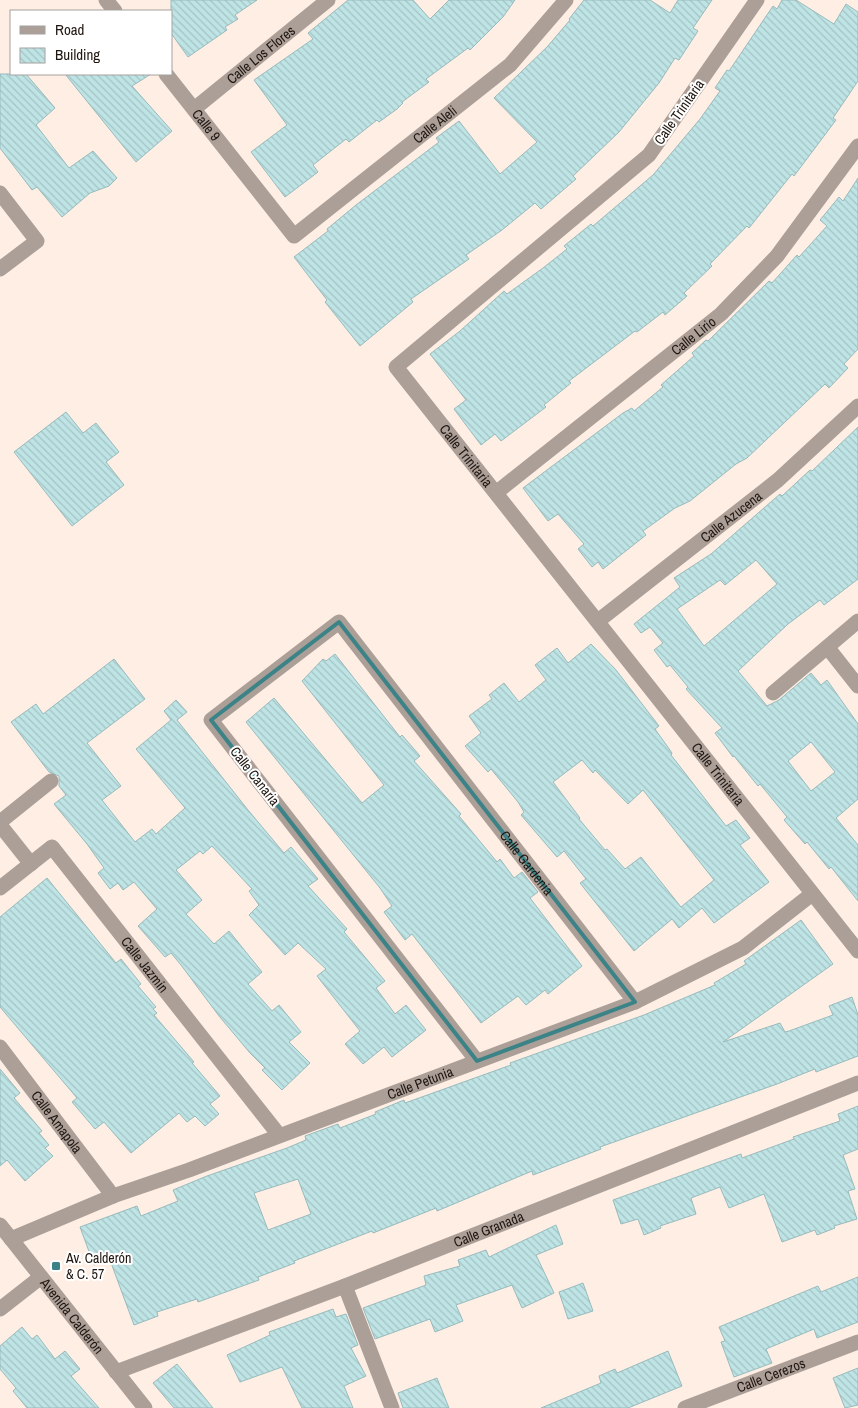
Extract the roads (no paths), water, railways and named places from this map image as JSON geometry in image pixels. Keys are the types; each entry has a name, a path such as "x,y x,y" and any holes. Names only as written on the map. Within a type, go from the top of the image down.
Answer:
{"street":[{"path":"106,0 114,10"},
{"name":"Calle Los Flores","path":"194,109 328,0"},
{"name":"Calle Aleli","path":"294,236 510,65 566,0"},
{"name":"Calle Trinitaria","path":"757,0 649,155 396,367 497,492 858,952"},
{"name":"Calle 9","path":"167,75 294,236"},
{"name":"Calle Lirio","path":"497,492 721,314 777,256 858,146"},
{"path":"0,193 37,240 0,269"},
{"name":"Calle Azucena","path":"598,622 778,480 858,406"},
{"path":"773,692 858,621"},
{"name":"Calle Canaria","path":"418,724 338,622 211,720 477,1061"},
{"path":"828,648 858,686"},
{"name":"Calle Gardenia","path":"418,724 634,1002"},
{"path":"31,864 0,823 51,782"},
{"name":"Calle Jazmín","path":"0,888 52,847 279,1135"},
{"name":"Calle Petunia","path":"11,1239 113,1196 190,1170 634,1002 743,948 812,894"},
{"name":"Calle Amapola","path":"0,1047 113,1196"},
{"name":"Calle Granada","path":"116,1372 345,1286 858,1083"},
{"name":"Avenida Calderón","path":"0,1225 145,1408"},
{"path":"0,1309 41,1277"},
{"path":"345,1286 392,1408"},
{"name":"Calle Cerezos","path":"685,1408 858,1342"}],"place":[{"name":"Av. Calderón & C. 57","path":"56,1266"}]}
